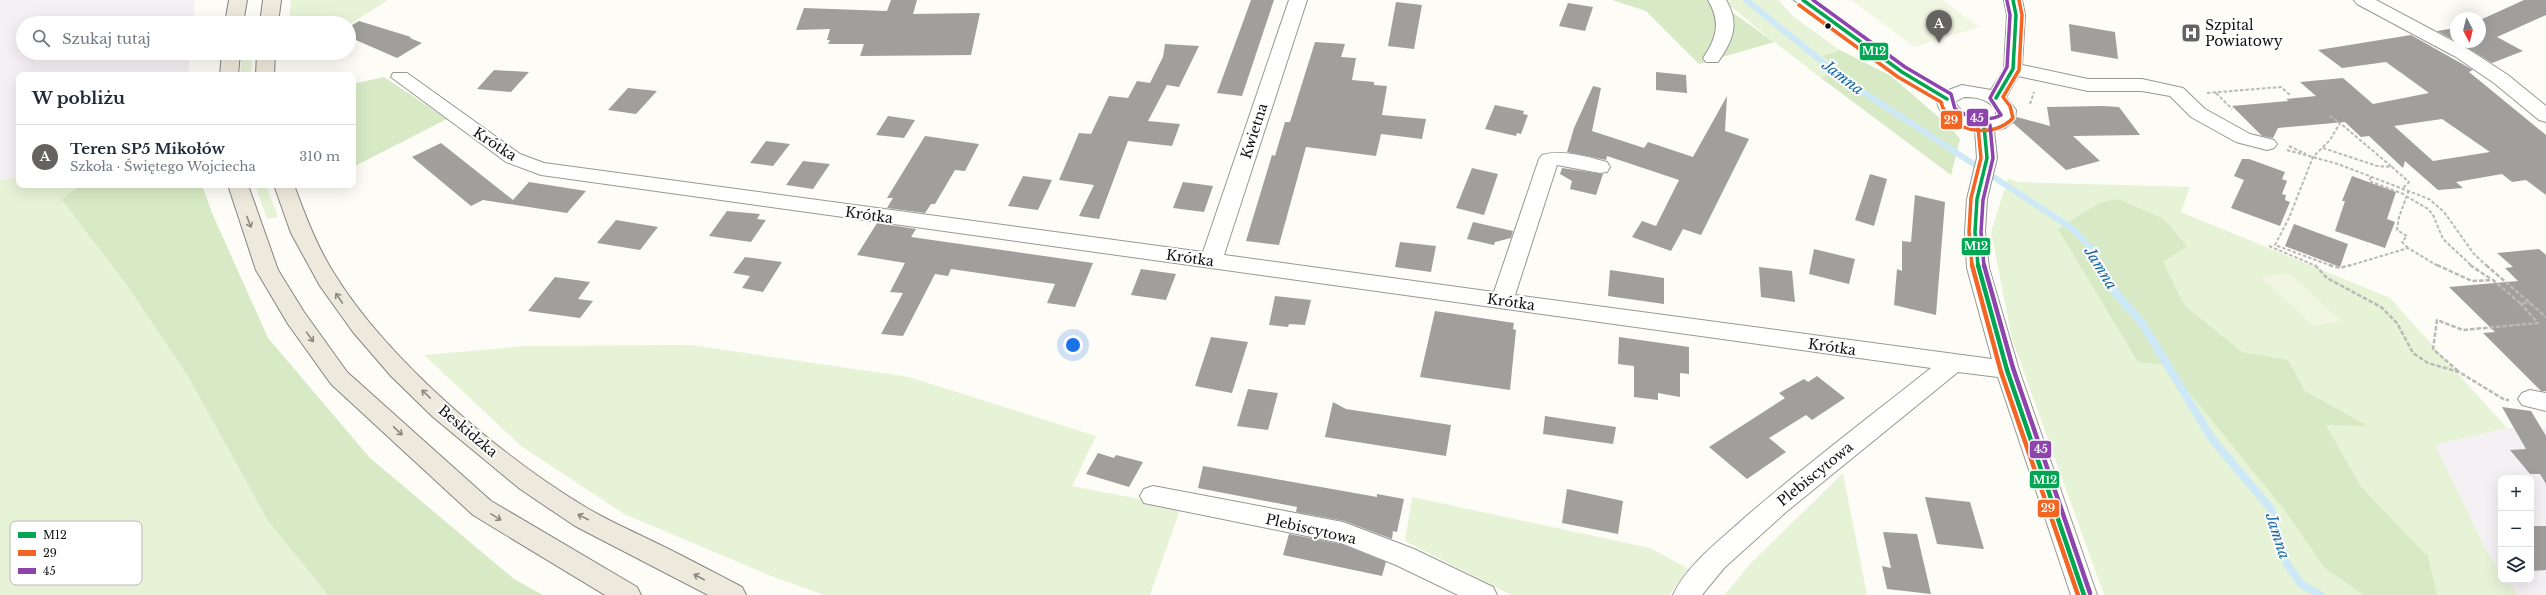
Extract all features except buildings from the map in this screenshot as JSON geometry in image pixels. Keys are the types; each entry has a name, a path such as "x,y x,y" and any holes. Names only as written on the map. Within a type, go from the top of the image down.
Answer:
{"main road":[{"path":"235,16 238,0"},
{"path":"270,16 272,0"},
{"path":"229,72 230,60"},
{"path":"264,72 265,60"},
{"path":"239,188 245,210 267,270 296,318 339,378 482,508 628,595"},
{"name":"Beskidzka","path":"285,188 313,260 346,309 380,350 469,435 572,512 733,595"}],"street":[{"name":"Kwietna","path":"1211,261 1298,0"},
{"path":"1712,58 1724,42 1725,11 1717,0"},
{"path":"1803,0 1902,72 1947,99"},
{"path":"1996,98 2014,70 2016,15 2013,0"},
{"path":"2363,0 2462,53 2501,79 2546,116"},
{"path":"2014,70 2088,85 2142,85 2176,92 2198,113 2243,138 2267,144"},
{"name":"Krótka","path":"400,77 513,158 541,169 2007,370"},
{"path":"1962,91 1984,94 1996,98 2005,108 2007,117 2002,123 1984,126 1956,116 1948,108 1947,99 1954,93 1962,91"},
{"path":"1984,126 1987,158 1977,199 1975,232 1978,268 2007,370 2084,595"},
{"path":"1502,301 1549,159 1564,159 1600,167"},
{"name":"Plebiscytowa","path":"1686,595 1714,560 1777,505 1953,363"},
{"name":"Plebiscytowa","path":"1153,496 1343,533 1404,556 1484,595"}],"path":[{"path":"2206,94 2281,87 2291,96"},
{"path":"2330,116 2340,122 2409,182 2403,188"},
{"path":"2340,122 2330,140 2313,157 2289,218 2275,245 2310,261 2327,278 2381,307 2397,323 2413,353 2428,363 2459,372"},
{"path":"2267,144 2313,157 2409,190 2429,199 2444,212 2474,254 2546,317"},
{"path":"2322,148 2377,166 2392,167"},
{"path":"2371,177 2369,181 2406,195 2423,204 2433,215 2443,239 2468,263 2520,304 2538,323 2463,330 2437,320 2433,349 2459,372 2497,396"},
{"path":"2409,190 2406,195 2397,230 2407,236 2402,242 2408,248 2444,269 2472,281 2491,280"},
{"path":"2269,246 2310,261 2329,266 2348,267 2408,248"},
{"path":"2520,304 2530,303"}],"shaded area":[{"path":"0,0 195,0 194,16 16,16 16,60 189,60 188,72 16,72 16,177 0,181"},
{"path":"2507,428 2546,428 2546,595 2518,595 2509,583 2534,583 2534,475 2498,475 2498,568 2489,555 2435,445"}],"green space":[{"path":"291,0 388,0 356,21 356,16 290,16"},
{"path":"1612,0 1715,0 1774,42 1699,64 1646,11"},
{"path":"1723,0 1778,0 1794,17 1840,50 1822,56 1832,65 1829,73 1821,78"},
{"path":"1851,0 1942,0 1980,27 1914,47"},
{"path":"1840,50 1891,76 1949,126 1960,139 1951,175 1821,78 1829,73 1832,65 1822,56"},
{"path":"241,60 252,60 251,72 240,72"},
{"path":"384,77 447,119 356,165 356,83"},
{"path":"16,177 16,188 78,188 61,199 128,287 187,375 268,521 328,595 0,595 0,181"},
{"path":"2008,178 2018,182 2190,187 2181,212 2390,298 2507,428 2435,445 2489,555 2498,568 2498,583 2509,583 2518,595 2104,595 2012,339 1991,232"},
{"path":"78,188 203,188 212,213 268,338 370,458 514,579 543,595 328,595 268,521 187,375 128,287 61,199"},
{"path":"256,188 267,188 278,217 267,219"},
{"path":"2118,199 2164,219 2187,246 2163,262 2184,305 2242,352 2288,360 2305,391 2368,426 2326,425 2361,487 2428,557 2437,595 2364,595 2325,568 2283,508 2167,365 2138,362 2058,229 2099,203"},
{"path":"2289,273 2341,321 2313,326 2261,277"},
{"path":"691,345 909,377 1096,436 1072,486 1181,507 1150,595 824,595 771,576 624,514 521,446 424,355 526,346"},
{"path":"1843,473 1867,595 1724,595 1751,563"},
{"path":"1412,497 1650,548 1689,569 1669,595 1511,595 1405,541"}],"waterway":[{"name":"Jamna","path":"1746,0 1845,80 2073,229 2093,250 2101,266"},
{"name":"Jamna","path":"2101,265 2114,291 2142,323 2212,439 2271,509 2287,564 2301,584 2320,595"}],"transit line":[{"name":"M12","path":"1803,0 1902,72 1947,99"},
{"name":"45","path":"1813,0 1905,67 1951,94 1953,105 1959,112 1985,119 1997,118 2001,115 1990,98 2007,67 2010,15 2007,1"},
{"name":"M12","path":"1996,98 2013,69 2016,15 2013,0"},
{"name":"29","path":"1799,5 1898,77 1941,102 1943,111 1950,119 1960,125 1985,131 1997,129 2006,125 2013,118 2010,106 2003,97 2019,70 2022,15 2019,0"},
{"name":"45","path":"1990,125 1993,158 1983,200 1981,232 1984,267 2013,368 2090,593"},
{"name":"M12","path":"1984,126 1987,158 1977,199 1975,232 1978,268 2007,370 2084,595"},
{"name":"29","path":"1978,127 1981,158 1971,198 1969,232 1972,269 2001,372 2078,595"}],"place":[{"name":"Szpital Powiatowy","path":"2191,33"},
{"name":"Teren SP5 Mikołów","path":"1939,43"}]}
